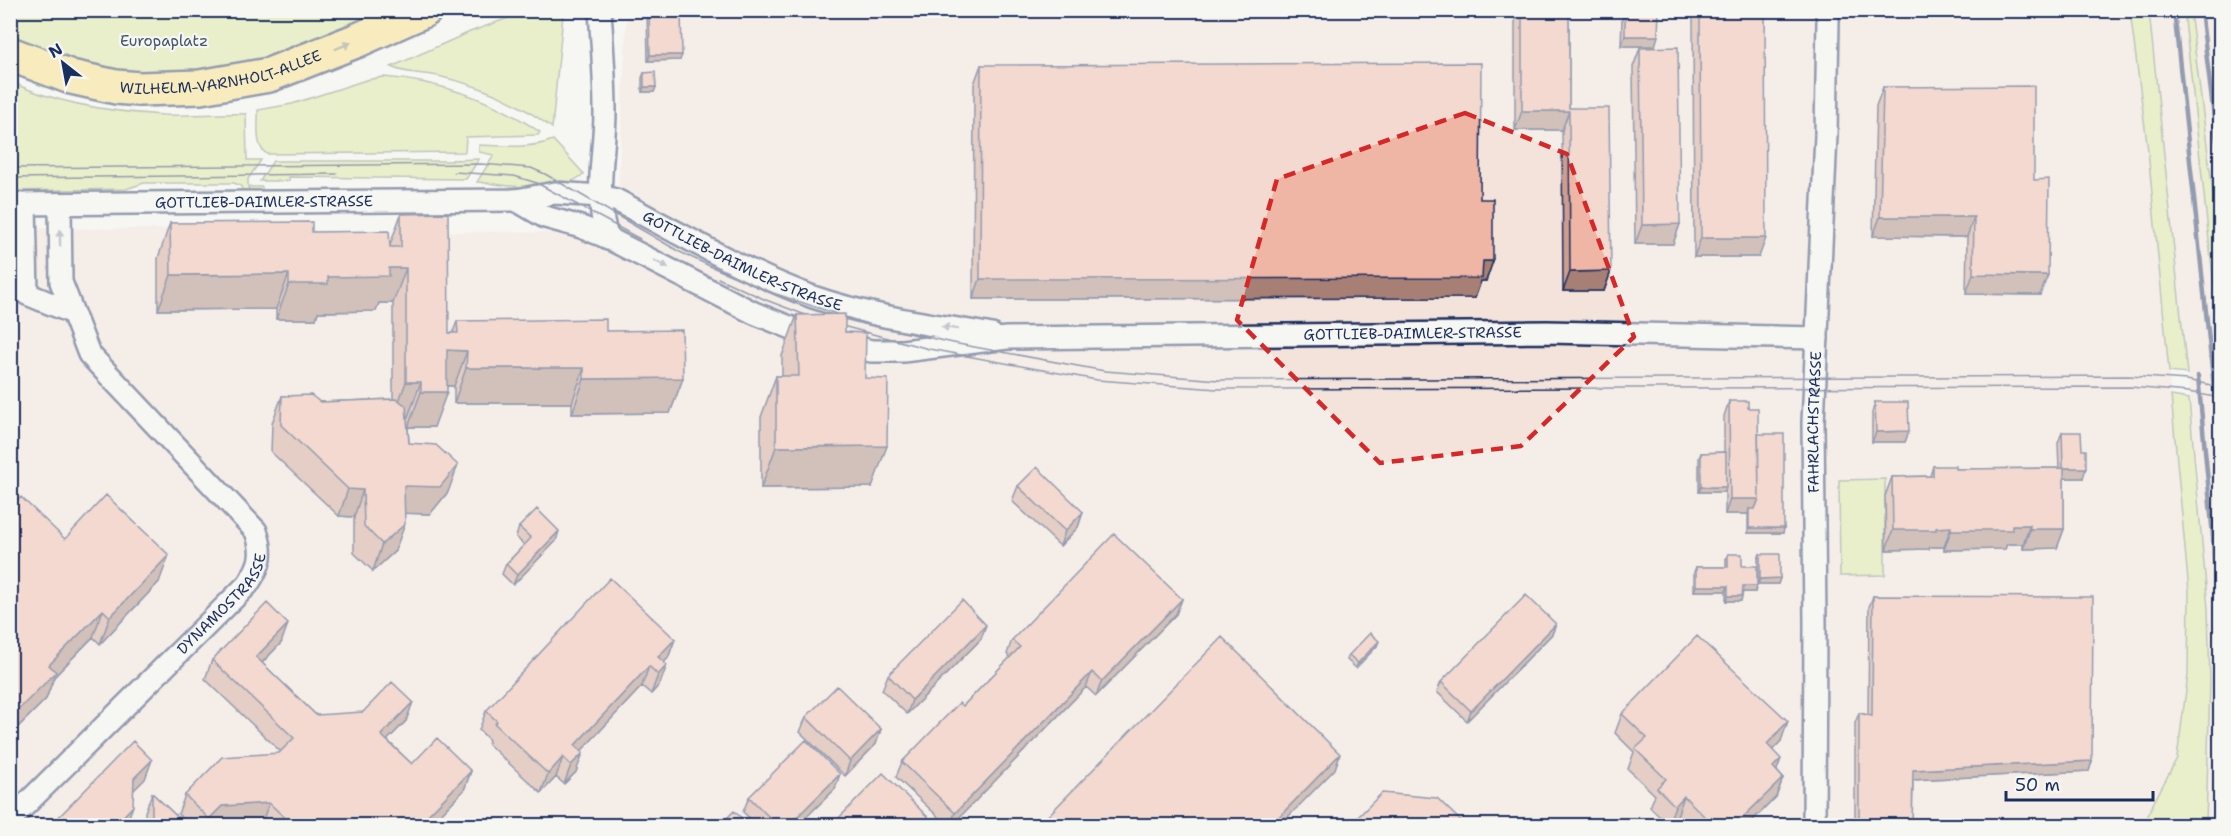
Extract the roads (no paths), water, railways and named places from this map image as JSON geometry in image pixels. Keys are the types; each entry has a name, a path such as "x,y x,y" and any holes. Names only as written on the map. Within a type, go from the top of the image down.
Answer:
{"main road":[{"name":"WILHELM-VARNHOLT-ALLEE","path":"10,54 71,77 116,87 140,89 200,87 269,75 358,40 425,10"}],"street":[{"path":"600,10 605,111 600,196 601,218 608,239"},
{"name":"FAHRLACHSTRASSE","path":"1814,825 1813,433 1829,14"},
{"name":"GOTTLIEB-DAIMLER-STRASSE","path":"18,205 516,200 555,193 600,196 616,200 731,262 815,297 888,318 1007,338"},
{"name":"GOTTLIEB-DAIMLER-STRASSE","path":"516,200 545,217 581,226 652,259 754,313 807,334 871,351 903,351 1007,338 1547,332 1817,338"},
{"path":"18,205 27,294 71,312"},
{"name":"DYNAMOSTRASSE","path":"10,820 248,584 259,567 261,547 256,531 88,354 61,282 60,205"},
{"path":"41,299 46,299 61,282"},
{"path":"871,351 883,345 889,338 892,330 888,318"}],"tram line":[{"path":"10,168 481,164 531,168 680,252 773,293 867,324 958,344 1105,371 1219,380 2129,376 2187,380 2220,387"},
{"path":"454,172 514,176 537,183 640,239"},
{"path":"10,178 337,174"},
{"path":"718,278 816,319 929,349 1097,380 1217,389 2130,387 2188,392 2220,398"}],"railway":[{"path":"2174,10 2220,444"},
{"path":"2201,10 2220,167"},
{"path":"2198,376 2213,536 2220,680"},
{"path":"2217,826 2220,695"}],"park label":[{"name":"Europaplatz","path":"164,41"}]}
